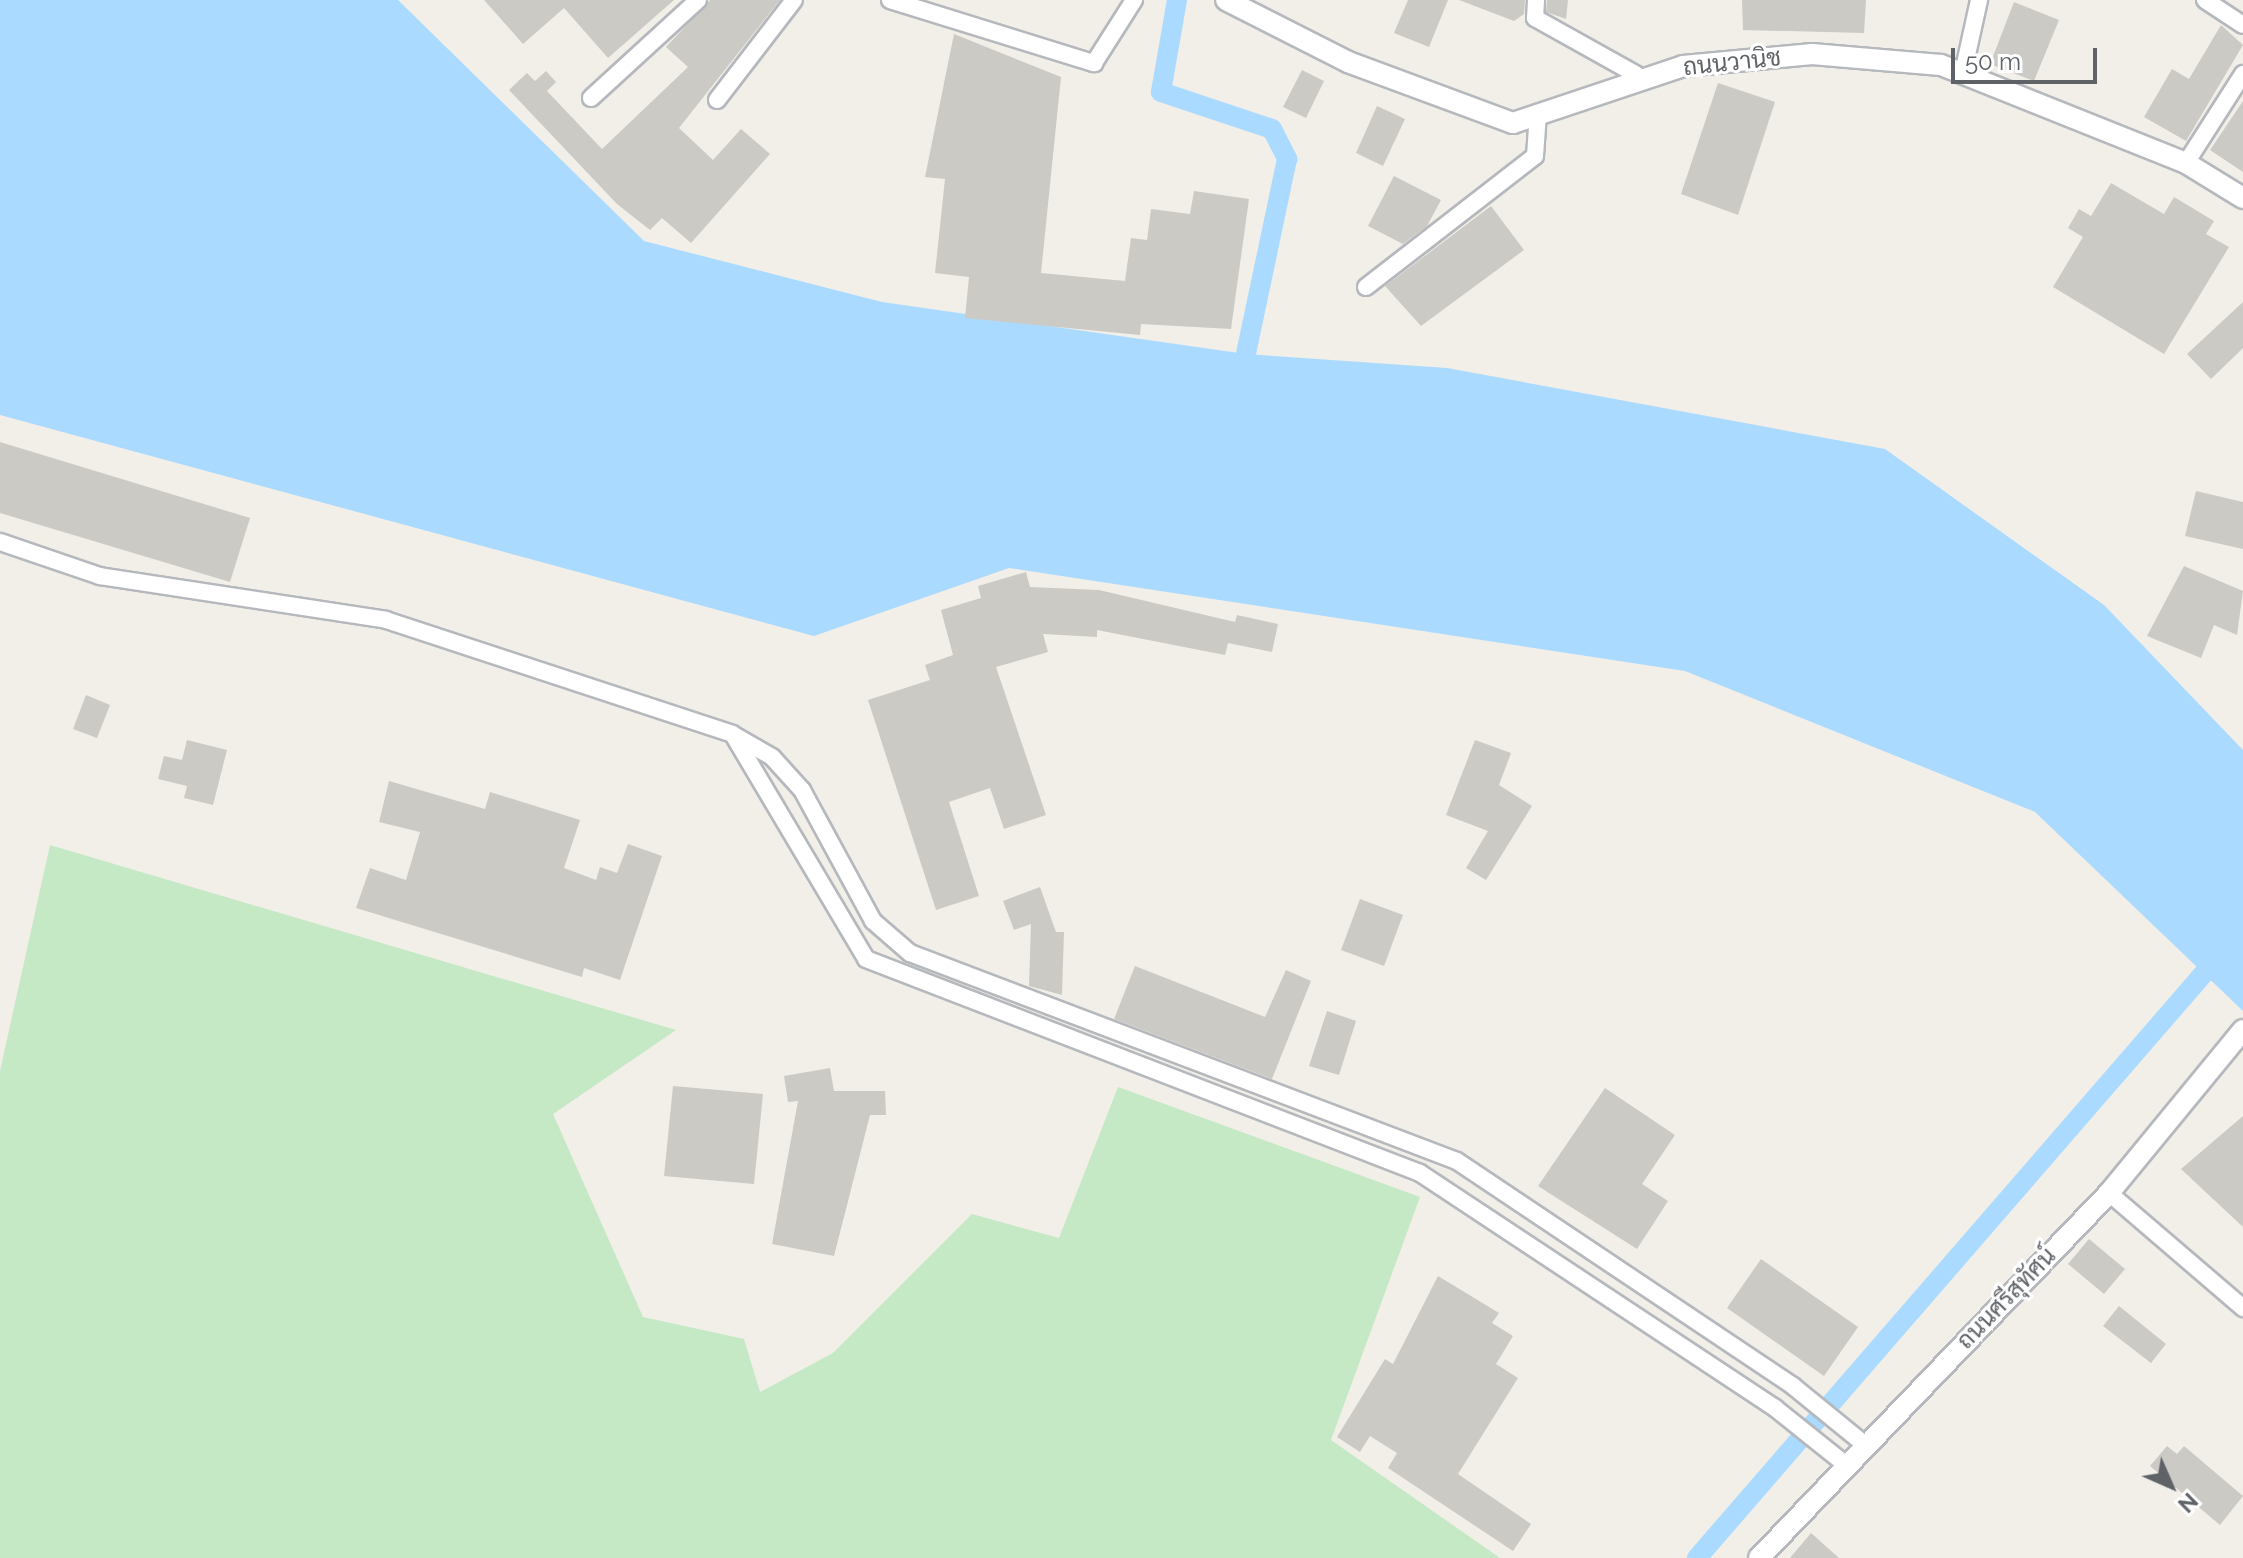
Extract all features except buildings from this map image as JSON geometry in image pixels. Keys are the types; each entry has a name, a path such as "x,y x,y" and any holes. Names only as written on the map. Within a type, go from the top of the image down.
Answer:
{"street":[{"path":"591,98 698,0"},
{"path":"717,100 794,0"},
{"path":"890,0 1094,63 1134,0"},
{"path":"1536,0 1535,18 1637,75"},
{"path":"1963,73 1979,0"},
{"path":"2205,0 2243,25"},
{"name":"ถนนวานิช","path":"1239,3 1348,62 1513,123 1637,75 1812,54 1941,65 2186,163 2243,198"},
{"path":"2186,163 2243,74"},
{"path":"1366,287 1535,156 1538,113"},
{"path":"0,542 100,576 386,620 732,734 772,757 802,790 873,921 910,953 1443,1153 1793,1386 1864,1444"},
{"path":"732,734 866,959 895,976 1420,1173 1775,1408 1845,1464"},
{"name":"ถนนศรีสุทัศน์","path":"1759,1558 1864,1444 2109,1193 2227,1054 2243,1030"},
{"path":"2109,1193 2243,1308"}],"green space":[{"path":"50,845 676,1030 553,1114 643,1317 744,1339 760,1392 833,1353 972,1214 1059,1238 1118,1087 1420,1197 1331,1440 1500,1558 0,1558 0,1071"}],"water":[{"path":"0,0 398,0 644,241 882,302 1246,354 1447,368 1885,449 2104,605 2243,750 2243,1011 2035,812 1685,671 1009,568 814,636 0,415"}],"waterway":[{"path":"1177,0 1161,92 1272,129 1287,159 1246,354"},
{"path":"1697,1558 2205,972"}]}
